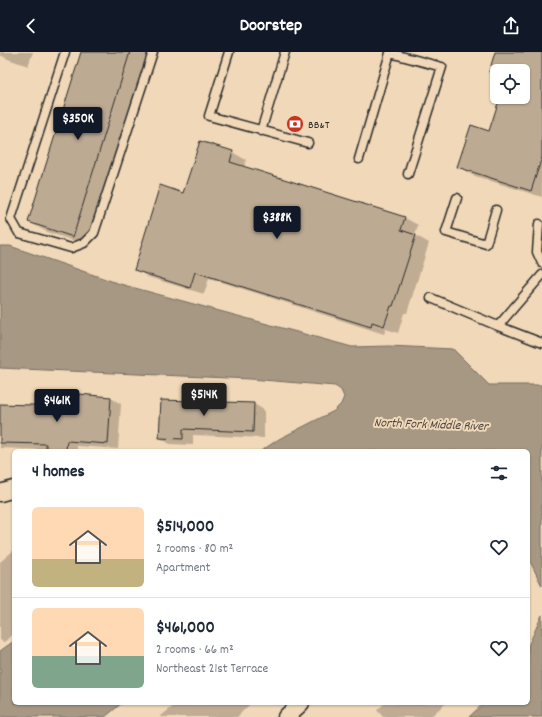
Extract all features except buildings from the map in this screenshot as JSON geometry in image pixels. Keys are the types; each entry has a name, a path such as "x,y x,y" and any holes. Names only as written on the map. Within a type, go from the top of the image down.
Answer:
{"street":[{"path":"0,493 12,490"},
{"path":"286,717 299,705"}],"lane":[{"path":"65,52 11,219 19,233 71,248 84,243 94,233 153,52"},
{"path":"229,52 208,116 308,143"},
{"path":"261,131 285,52"},
{"path":"359,159 390,53 442,66 408,174"},
{"path":"457,198 446,232 486,244 496,210"},
{"path":"539,224 537,252 542,263"},
{"path":"498,326 542,275"},
{"path":"431,298 542,343"}],"water":[{"name":"North Fork Middle River","path":"0,246 10,246 120,284 352,347 389,346 453,349 489,385 542,385 542,586 530,561 530,449 264,449 279,439 334,411 341,404 344,397 341,390 335,386 251,379 0,368"},
{"path":"542,615 542,717 469,717 482,705 530,705 530,642"},
{"path":"12,642 12,705 120,705 105,717 0,717 0,651"}],"place":[{"name":"BB&T","path":"295,124"}]}
